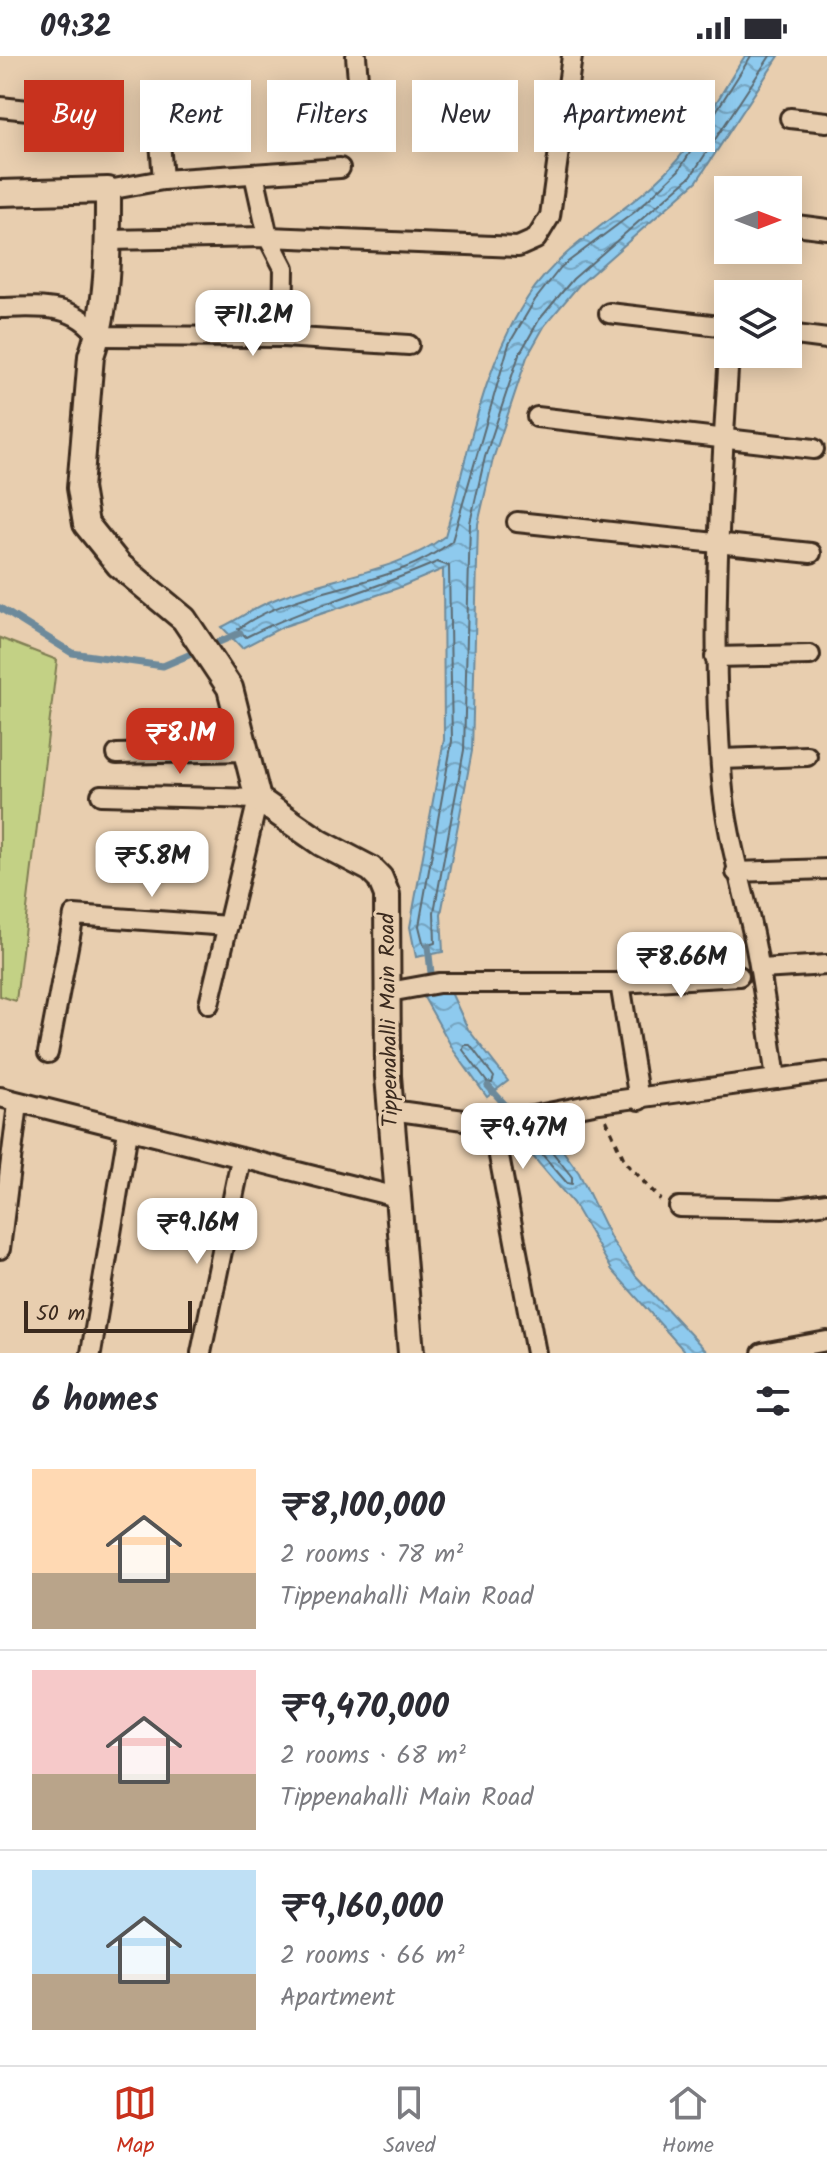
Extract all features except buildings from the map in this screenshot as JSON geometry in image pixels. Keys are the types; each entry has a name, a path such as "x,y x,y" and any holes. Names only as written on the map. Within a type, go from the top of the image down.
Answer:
{"street":[{"path":"356,56 358,80"},
{"path":"108,240 268,237 518,247 536,239 550,216 572,56"},
{"path":"0,107 24,110"},
{"path":"790,118 827,122"},
{"path":"161,152 163,180"},
{"path":"0,193 108,190 163,180 340,168"},
{"path":"254,174 268,237 284,268 283,337"},
{"path":"108,190 108,240 98,336 91,356 80,488 86,524 119,565 184,619 230,688 258,799 209,1004"},
{"path":"802,226 827,229"},
{"path":"0,308 57,310 85,318 98,336"},
{"path":"609,313 714,325"},
{"path":"98,336 283,337 409,345"},
{"path":"802,336 827,339"},
{"path":"728,368 715,657 721,759 729,839 761,969 776,1079"},
{"path":"537,417 814,449"},
{"path":"517,522 811,553"},
{"path":"715,657 810,655"},
{"path":"117,754 246,751"},
{"path":"721,759 807,756"},
{"path":"101,795 258,799"},
{"name":"Tippenahalli Main Road","path":"258,799 380,878 387,895 391,1110 411,1353"},
{"path":"736,872 827,869"},
{"path":"48,1053 74,915 228,926"},
{"path":"761,969 827,965"},
{"path":"389,992 435,984 620,983 739,976"},
{"path":"620,983 639,1100"},
{"path":"391,1110 497,1123 599,1103 639,1100 827,1072"},
{"path":"0,1097 397,1197"},
{"path":"0,1249 3,1200 18,1104"},
{"path":"497,1123 536,1353"},
{"path":"91,1353 128,1131"},
{"path":"201,1353 241,1159"},
{"path":"679,1207 783,1209 827,1203"},
{"path":"762,1353 827,1341"}],"path":[{"path":"599,1103 625,1162 658,1198 679,1207"}],"green space":[{"path":"0,638 57,660 16,1001 0,996"}],"water":[{"path":"745,56 779,56 697,181 579,285 545,325 527,357 493,459 478,524 472,751 441,914 443,952 416,957 410,927 444,740 443,569 398,588 282,627 242,648 222,627 293,593 405,559 445,536 488,382 512,324 528,297 559,260 654,184 683,152 715,152 715,105"},
{"path":"448,986 468,1029 508,1081 487,1097 454,1051 421,992"},
{"path":"540,1119 579,1173 611,1239 636,1276 708,1353 686,1353 612,1270 573,1203 512,1132"}],"waterway":[{"path":"0,608 72,653 163,666 240,633"},
{"path":"428,946 432,982"},
{"path":"488,1086 517,1118"}]}
